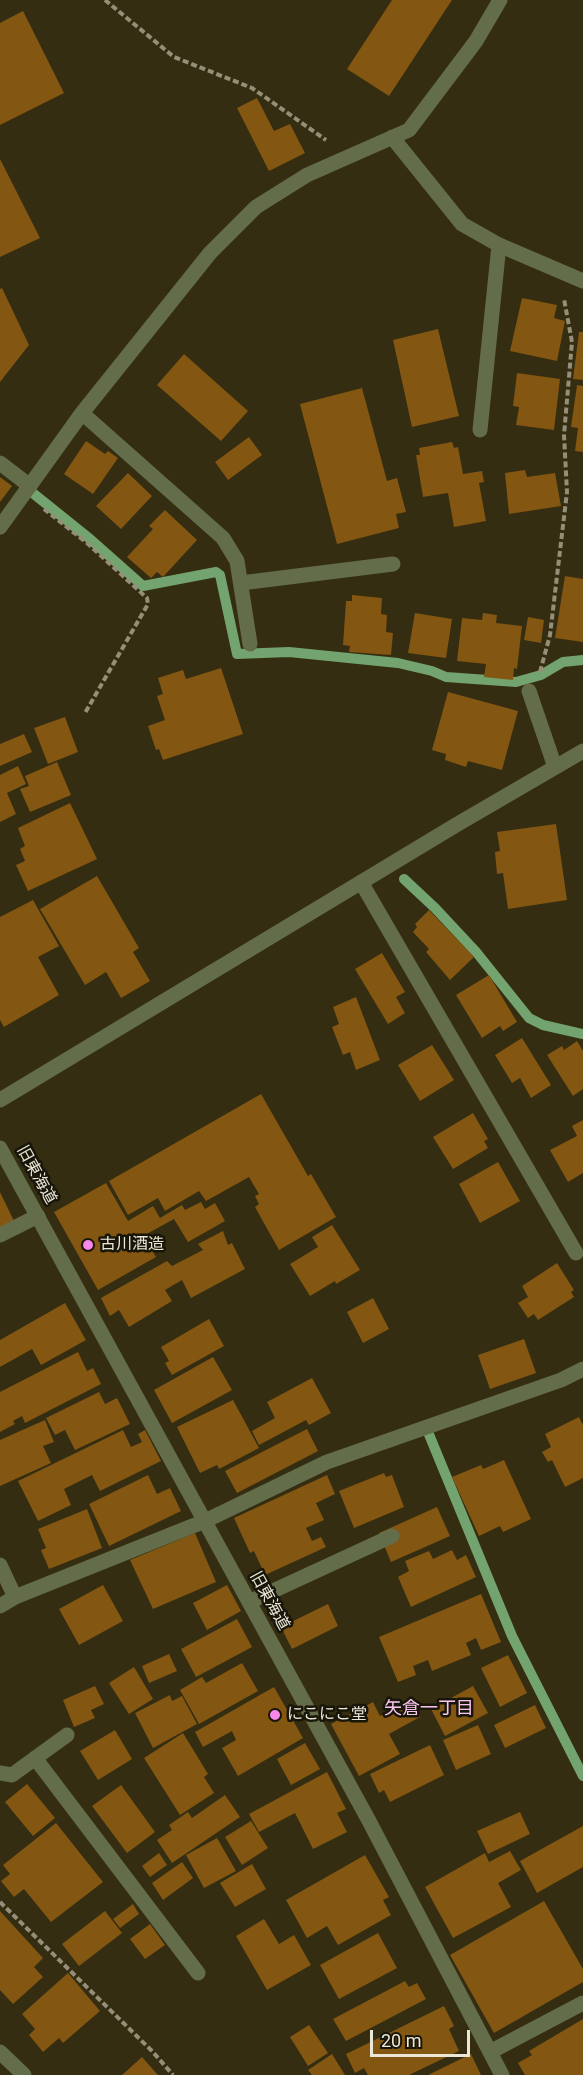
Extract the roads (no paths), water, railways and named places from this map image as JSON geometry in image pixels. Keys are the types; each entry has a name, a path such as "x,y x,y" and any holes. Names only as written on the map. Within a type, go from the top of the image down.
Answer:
{"street":[{"path":"0,527 82,413 210,254 256,207 307,175 409,130 476,41 500,0"},
{"path":"392,137 462,224 500,245 583,281"},
{"path":"480,430 500,245"},
{"path":"82,413 223,538 237,561 249,644"},
{"path":"0,463 27,490"},
{"path":"241,582 393,564"},
{"path":"529,691 555,767"},
{"path":"0,1100 583,751"},
{"path":"361,882 576,1253"},
{"name":"旧東海道","path":"0,1148 368,1819 502,2075"},
{"path":"0,1235 38,1216"},
{"path":"0,1606 15,1597 205,1521 327,1462 561,1380 583,1369"},
{"path":"249,1602 392,1536"},
{"path":"0,1564 15,1597"},
{"path":"0,1773 12,1775 67,1736"},
{"path":"35,1758 198,1973"},
{"path":"490,2052 583,2003"},
{"path":"0,2052 24,2075"}],"waterway":[{"path":"24,486 90,539 143,586 216,572 220,575 237,654 289,652 398,663 432,671 446,677 516,682 541,675 563,662 583,660"},
{"path":"404,879 477,953 529,1018 543,1025 583,1034"},
{"path":"428,1432 512,1636 583,1776"}],"place":[{"name":"古川酒造","path":"88,1245"},
{"name":"にこにこ堂","path":"275,1715"}],"district":[{"name":"矢倉一丁目","path":"429,1709"}]}
